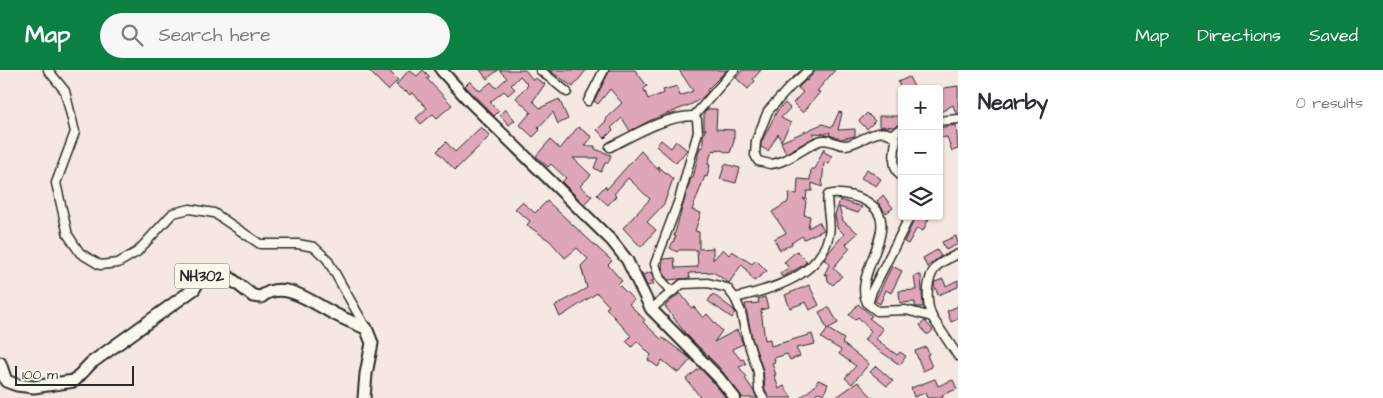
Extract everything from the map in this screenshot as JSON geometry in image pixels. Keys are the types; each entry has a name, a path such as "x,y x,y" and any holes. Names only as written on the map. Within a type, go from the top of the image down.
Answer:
{"highway":[{"name":"NH302","path":"0,363 6,380 16,385 34,387 74,381 91,364 194,289 202,276 212,273 225,274 253,296 261,297 264,294 277,290 297,294 366,328"},
{"path":"364,398 372,343 366,328"}],"main road":[{"path":"441,70 471,103 612,241 627,260 651,309 719,378 735,398"}],"street":[{"path":"48,70 65,92 75,132 56,183 68,235 80,252 100,265 118,263 137,252 173,213 190,209 214,213 260,244 298,244 314,247 327,259 366,328"},
{"path":"540,70 568,92"},
{"path":"588,101 604,70"},
{"path":"610,147 634,134 681,116 694,116 734,70"},
{"path":"810,70 790,87 768,111 756,141 755,155 758,161 771,164 792,156 820,140 828,140 844,145 875,133 884,132 892,134 898,132"},
{"path":"672,292 660,279 655,264 679,200 698,132 697,120 694,116"},
{"path":"943,121 958,120"},
{"path":"892,134 896,139 894,167 900,175"},
{"path":"735,298 763,291 790,281 810,268 827,244 830,230 830,212 826,201 828,195 832,194 856,197 870,204 879,212 882,224 880,238 864,292 864,299 868,304 877,311 906,310 932,317"},
{"path":"868,304 876,283 908,220"},
{"path":"958,254 937,267 929,283 928,308 958,356"},
{"path":"651,309 682,284 708,283 727,288 735,298 741,312 746,339 758,372 759,390 763,398"}],"building":[{"path":"368,70 388,70 398,80 388,90"},
{"path":"409,70 417,76 423,70 430,77 427,79 452,105 437,118 433,114 421,124 416,118 427,108 412,92 410,95 396,85"},
{"path":"480,70 498,70 487,79"},
{"path":"499,70 525,70 533,80 535,78 545,84 533,101 540,108 559,99 568,119 558,124 553,112 538,128 540,130 533,137 520,125 531,112 516,98 528,85 520,76 511,85 515,89 508,95 504,91 490,102 499,111 494,116 465,86 470,81 480,91 491,82 496,88 507,78"},
{"path":"549,70 586,70 573,87"},
{"path":"610,70 635,70 647,86 644,89 648,99 664,93 663,90 677,86 680,96 693,91 679,70 727,70 707,90 708,92 703,97 692,104 649,121 630,131 622,118 611,128 613,130 605,138 597,130 607,120 605,119 622,103 610,89 598,104 594,101"},
{"path":"742,70 761,70 753,79 755,81 748,89 736,78"},
{"path":"816,70 835,70 817,91 820,92 803,113 793,103 803,92 798,88"},
{"path":"909,77 913,85 899,85 898,82"},
{"path":"958,86 958,113 956,114 953,105 943,111 944,88"},
{"path":"785,103 790,108 781,118 791,123 781,141 778,134 768,151 761,147 761,143 777,111"},
{"path":"505,109 515,120 509,125 500,115"},
{"path":"708,109 717,109 716,129 734,130 734,141 730,153 717,149 716,151 712,150 707,177 705,176 692,210 701,213 695,231 699,232 699,249 713,248 713,260 723,249 729,255 732,251 752,264 756,260 767,271 754,281 742,264 729,283 713,272 689,273 690,278 668,280 662,267 663,259 674,258 675,268 698,267 697,250 679,250 677,252 670,248 676,236 674,236 690,181 693,178 700,147 703,148 703,136 706,128 704,130 704,112"},
{"path":"839,112 842,113 838,130 855,129 855,136 841,139 829,135 830,132 825,134 813,133 815,137 786,153 781,142 822,124 832,127"},
{"path":"867,113 875,121 867,129 859,121"},
{"path":"879,116 898,116 898,125 894,127 879,126"},
{"path":"956,125 958,149 952,151 947,137 943,138 943,127"},
{"path":"481,127 490,136 455,170 437,151 446,142 455,152"},
{"path":"578,127 592,137 585,146 595,146 595,149 611,155 601,172 594,168 598,158 573,158 591,175 580,186 592,196 584,204 562,182 566,178 551,164 548,167 536,156 550,140 560,149"},
{"path":"661,140 671,148 676,141 687,150 676,163 656,146"},
{"path":"824,148 824,152 832,156 829,164 824,162 822,187 812,183 812,191 807,191 806,200 803,198 806,202 804,215 810,216 808,228 819,222 824,230 804,239 802,236 780,250 774,239 786,233 772,212 788,202 789,193 797,194 798,179 810,180 811,169 815,169"},
{"path":"641,151 660,172 658,166 673,179 664,204 647,222 656,230 641,247 623,228 650,199 628,178 614,194 616,196 608,205 597,195 605,186 607,189"},
{"path":"725,164 740,168 736,183 720,179"},
{"path":"867,169 881,179 876,186 861,178"},
{"path":"883,195 893,208 886,213 877,201"},
{"path":"840,200 862,207 858,213 839,207 843,221 858,233 846,244 850,248 833,268 842,276 833,285 828,281 827,274 824,275 830,263 824,260 844,234 836,226 835,215"},
{"path":"547,201 612,261 608,265 622,281 618,284 634,300 629,304 645,320 643,322 661,339 663,338 691,359 680,372 677,372 662,360 658,367 648,360 651,355 637,341 632,347 626,341 631,336 606,308 609,306 597,293 560,317 555,306 587,288 581,266 588,259 577,248 565,258 550,241 527,225 530,221 515,209 522,202 535,213"},
{"path":"914,220 928,220 923,231 917,228 908,244 904,242"},
{"path":"956,236 958,244 946,250 942,242"},
{"path":"937,250 941,256 927,267 923,258"},
{"path":"797,251 807,261 802,266 782,277 780,273 789,268 784,262"},
{"path":"892,266 902,271 891,293 886,290 880,304 875,301"},
{"path":"641,272 643,275 651,272 654,281 651,281 654,284 647,286"},
{"path":"921,275 923,307 915,307 915,302 900,303 899,291 916,290 914,276"},
{"path":"943,279 946,286 958,280 958,287 938,295 934,285 935,282"},
{"path":"809,285 819,305 810,310 806,302 790,308 785,295"},
{"path":"680,293 703,318 707,314 722,331 714,342 737,330 743,344 732,349 746,364 739,367 747,377 745,378 757,398 743,398 718,366 685,333 665,306"},
{"path":"713,294 734,310 735,313 732,318 708,301"},
{"path":"765,297 768,308 761,310 765,340 770,339 771,346 812,334 815,344 796,348 800,356 790,360 787,354 774,358 775,362 772,363 779,389 784,386 792,398 769,398 765,389 763,370 752,338 745,304 759,303 758,299"},
{"path":"858,304 872,316 869,318 883,329 876,339 897,355 900,352 906,356 900,365 864,340 871,331 858,317 855,320 849,315"},
{"path":"958,306 958,319 951,322 947,311"},
{"path":"829,307 838,323 827,329 819,312"},
{"path":"925,321 933,330 929,334 926,334 920,325"},
{"path":"828,329 844,339 842,343 869,364 852,384 845,378 856,366 839,354 841,350 821,338"},
{"path":"926,347 932,367 923,371 915,351"},
{"path":"876,366 893,381 887,386 870,372"},
{"path":"700,368 726,398 701,398 686,379"},
{"path":"935,379 938,386 953,380 957,389 942,395 943,398 927,398 925,393 914,397 911,388"},
{"path":"818,380 828,384 824,394 818,392 810,398 800,398 815,386"},
{"path":"858,382 873,398 835,398"}]}
